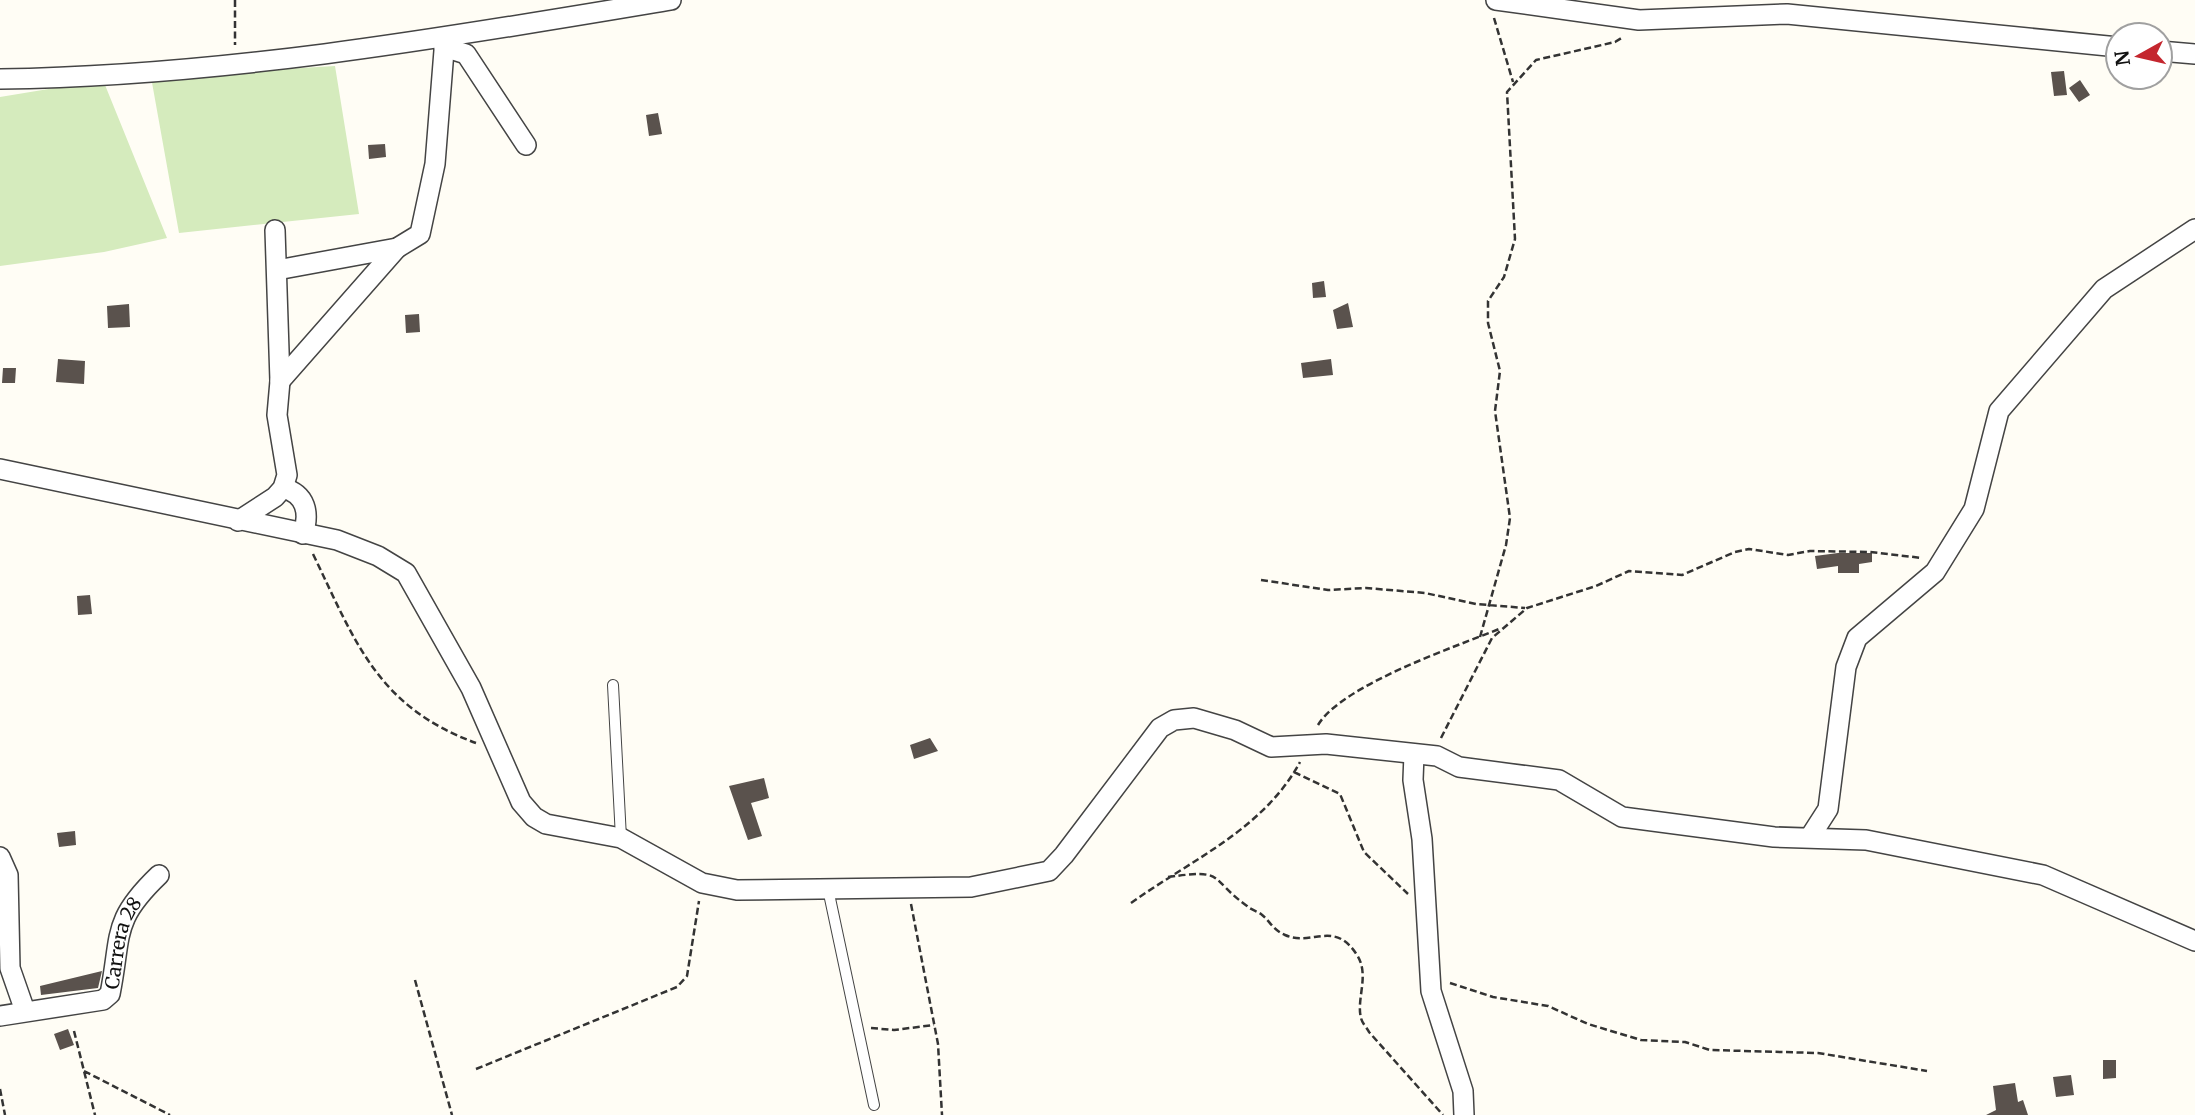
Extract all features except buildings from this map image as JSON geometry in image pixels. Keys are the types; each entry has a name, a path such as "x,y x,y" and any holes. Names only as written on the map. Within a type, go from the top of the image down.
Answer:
{"street":[{"path":"0,79 236,62 444,42 671,0"},
{"path":"1494,6 1639,20 1787,14 2104,46"},
{"path":"444,42 466,54 526,145"},
{"path":"277,270 397,248 413,240 423,225 435,164 444,42"},
{"path":"2174,52 2195,54"},
{"path":"1811,837 1828,809 1846,667 1857,638 1935,572 1974,509 1999,411 2104,289 2195,229"},
{"path":"238,521 283,488 287,475 277,415 280,381 275,230"},
{"path":"280,381 397,248"},
{"path":"0,469 337,540 378,556 406,573 471,688 521,802 534,817 546,824 621,838 702,883 737,890 971,887 1049,871 1160,728 1174,720 1194,718 1235,730 1271,747 1326,744 1437,756 1459,767 1559,780 1622,817 1774,837 1866,841 2043,876 2195,942"},
{"path":"283,488 302,497 308,520 303,534"},
{"path":"1414,754 1413,780 1422,839 1424,912 1434,1006 1463,1091 1464,1115"},
{"path":"0,857 8,875 10,968 26,1011"},
{"name":"Carrera 28","path":"0,1016 89,1003 103,1000 110,994 124,915 133,900 159,875"}],"lane":[{"path":"613,685 621,838"},
{"path":"828,889 874,1105"}],"path":[{"path":"235,0 236,62"},
{"path":"1494,6 1513,82"},
{"path":"1480,637 1510,518 1495,411 1500,371 1488,323 1488,301 1504,277 1515,239 1515,200 1506,113 1507,92 1513,82 1536,60 1615,42 1630,32 1639,20"},
{"path":"303,534 360,649 391,693 442,730 499,751"},
{"path":"1261,580 1328,590 1366,588 1425,593 1489,606 1527,608 1596,586 1629,571 1682,575 1735,552 1749,549 1788,555 1810,551 1870,552 1942,559"},
{"path":"1414,754 1437,743 1447,730 1492,638 1527,608"},
{"path":"1294,772 1340,794 1364,852 1424,912"},
{"path":"1167,877 1199,873 1217,876 1247,906 1262,914 1273,929 1289,937 1334,935 1350,945 1359,958 1364,989 1361,1017 1365,1025 1384,1052 1443,1115"},
{"path":"476,1069 677,987 687,976 702,883"},
{"path":"908,887 934,1025 942,1079 942,1115"},
{"path":"1430,976 1493,997 1548,1006 1588,1024 1641,1040 1672,1040 1710,1050 1818,1053 1927,1071"},
{"path":"415,980 452,1115"},
{"path":"857,1027 894,1030 934,1025"},
{"path":"74,1031 95,1115"},
{"path":"84,1071 170,1115"},
{"path":"0,1089 5,1115"}],"green space":[{"path":"335,66 359,214 179,233 151,77"},
{"path":"103,80 167,238 104,252 0,266 0,97"}]}
